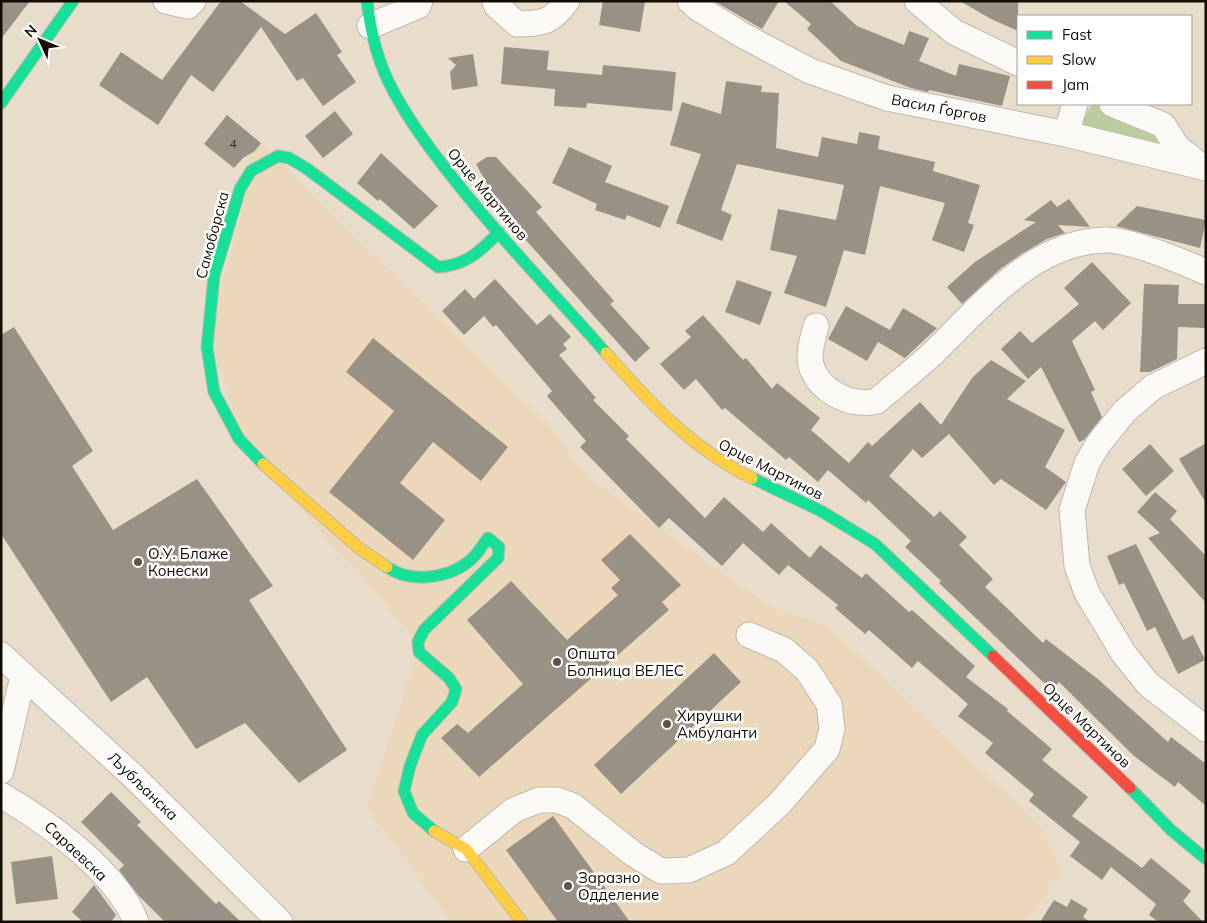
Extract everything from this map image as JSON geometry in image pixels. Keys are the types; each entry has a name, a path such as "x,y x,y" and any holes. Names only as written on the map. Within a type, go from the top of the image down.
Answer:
{"street":[{"path":"1,103 73,1"},
{"path":"166,1 188,6 193,1"},
{"path":"367,1 370,26 418,6 420,1"},
{"path":"495,1 496,5 517,24 525,24 540,23 555,17 567,1"},
{"name":"Васил Ѓоргов","path":"690,1 742,35 810,71 887,98 1066,134 1203,167"},
{"path":"917,1 954,32 1017,63"},
{"name":"Орце Мартинов","path":"370,26 390,84 429,146 499,232 654,405 692,442 725,465 803,501 874,544 1099,757 1171,830 1206,859"},
{"path":"1066,134 1075,105"},
{"path":"1114,105 1162,124 1177,147 1203,167"},
{"name":"Самоборска","path":"466,848 434,831 413,813 404,791 410,766 422,735 452,702 456,688 450,678 419,652 418,642 424,630 498,558 499,547 488,538 469,562 449,573 424,578 393,572 359,548 278,480 239,439 214,392 208,347 214,276 240,189 250,170 265,161 278,156 290,158 438,267 452,267 473,258 499,232"},
{"path":"816,326 810,352 811,366 820,380 833,394 851,402 867,404 877,401 931,355 988,298 1052,251 1072,244 1107,240 1140,248 1206,272"},
{"path":"1206,361 1152,387 1125,411 1099,443 1086,463 1072,510 1077,566 1087,594 1124,654 1148,684 1206,729"},
{"path":"522,922 466,848 514,810 538,800 558,800 573,806 632,853 661,871 689,870 726,853 779,804 827,749 832,729 829,704 807,670 784,650 750,635"},
{"name":"Љубљанска","path":"1,655 134,777 280,922"},
{"path":"1,772 23,676"},
{"name":"Сараевска","path":"1,794 50,825 85,856 105,876 133,912 136,922"}],"shaded area":[{"path":"253,137 550,426 587,476 771,607 830,628 1043,828 1063,873 1026,922 451,922 366,807 405,694 418,642 239,439 209,329 244,205"}],"green space":[{"path":"1091,105 1125,110 1177,147 1080,125"}],"building":[{"path":"1,1 30,1 1,39"},
{"path":"221,1 240,1 285,34 316,13 342,52 337,55 356,82 323,106 303,78 297,81 261,27 213,92 191,75 158,125 99,85 121,52 162,80"},
{"path":"603,1 645,1 640,32 599,25"},
{"path":"714,1 779,1 762,29"},
{"path":"784,1 830,1 857,26 904,45 909,31 929,38 919,61 956,76 959,64 1010,76 1002,106 929,90 928,92 911,88 841,61 807,29 811,24"},
{"path":"960,1 1018,1 1017,31 991,19"},
{"path":"504,47 549,51 547,70 602,75 603,65 676,72 672,111 587,103 586,108 554,106 555,89 501,84"},
{"path":"473,54 478,86 452,90 450,72 456,65 448,58"},
{"path":"726,81 762,86 761,92 779,93 776,148 818,157 822,137 857,144 859,132 880,136 878,149 935,162 933,171 980,185 968,223 974,225 964,252 932,240 945,203 880,186 865,255 844,250 826,307 784,293 797,256 770,250 778,209 836,220 844,185 737,164 721,210 732,215 722,241 676,223 701,154 670,145 682,102 721,114"},
{"path":"335,111 353,134 323,158 305,136"},
{"path":"227,115 261,143 255,151 243,158 234,168 204,144"},
{"path":"569,147 612,166 605,182 669,206 660,228 627,215 625,220 595,210 597,204 552,183"},
{"path":"381,153 438,206 414,229 380,199 378,201 357,183"},
{"path":"487,157 496,157 542,207 536,212 614,301 610,304 650,348 635,362 499,210 501,209 476,164"},
{"path":"1069,199 1090,227 1058,225 1065,233 1047,239 1023,253 1000,269 962,304 947,287 975,262 1036,222 1024,220 1051,200 1057,207"},
{"path":"1137,206 1206,220 1200,248 1116,226"},
{"path":"1092,262 1131,303 1103,330 1095,321 1072,341 1095,390 1091,392 1102,417 1084,440 1079,442 1041,367 1028,379 1001,349 1020,331 1032,343 1079,304 1064,288"},
{"path":"495,279 537,325 550,314 571,337 563,344 567,349 559,355 596,398 593,400 629,436 626,439 705,518 724,497 763,532 771,523 810,558 820,545 862,578 866,573 909,612 912,610 975,666 966,677 1008,709 1007,711 1052,749 1042,760 1088,797 1072,816 1142,868 1151,858 1191,891 1183,901 1203,922 1159,922 1149,915 1156,904 1111,867 1102,880 1070,856 1080,842 1029,801 1034,794 985,753 993,743 958,716 968,704 918,661 912,668 869,630 865,634 835,608 838,605 788,565 779,575 743,543 722,566 669,518 659,528 580,447 586,441 547,396 552,391 496,325 493,327 484,316 464,335 442,311 465,289 474,299"},
{"path":"737,280 772,292 760,325 725,312"},
{"path":"1144,284 1179,285 1178,304 1206,304 1206,328 1178,327 1177,359 1150,372 1140,372"},
{"path":"846,306 890,330 903,308 937,328 905,358 878,342 867,361 828,339"},
{"path":"703,315 743,360 746,358 772,389 777,383 820,418 811,430 849,463 868,442 872,446 920,402 941,425 972,378 991,360 1026,381 1007,399 1065,430 1045,467 1066,482 1046,510 1001,479 994,485 949,434 922,458 913,449 889,476 934,517 940,511 967,537 959,545 993,579 985,587 1043,643 1046,639 1099,680 1168,742 1171,737 1206,764 1206,806 1178,782 1175,787 1134,756 1059,682 1053,689 1042,681 939,583 941,581 905,547 911,541 868,500 866,503 828,470 818,482 789,457 786,460 725,408 722,410 696,379 684,390 660,364 691,337 685,331"},
{"name":"О.У. Блаже Конески","path":"14,327 93,451 72,466 113,530 197,479 273,586 249,600 347,750 299,783 245,723 196,749 147,677 111,702 1,534 1,335"},
{"path":"373,338 508,447 481,481 433,442 400,483 445,520 413,560 329,492 394,411 346,372"},
{"path":"1206,443 1206,503 1179,459"},
{"path":"1150,444 1174,471 1146,496 1122,469"},
{"path":"1155,492 1177,511 1170,519 1206,556 1206,603 1148,538 1160,533 1137,512"},
{"name":"Општа Болница ВЕЛЕС","path":"630,534 681,585 662,602 669,610 479,777 441,738 457,724 468,733 523,684 467,620 511,581 567,640 618,595 611,588 620,580 601,560"},
{"path":"1136,544 1183,640 1193,635 1205,660 1178,674 1155,627 1147,631 1124,583 1119,585 1107,556"},
{"name":"Хирушки Амбуланти","path":"714,653 741,682 621,794 594,765"},
{"path":"111,792 141,822 137,825 216,904 219,901 241,922 165,922 139,896 119,870 124,865 81,822"},
{"name":"Заразно Одделение","path":"553,816 630,922 558,922 506,850"},
{"path":"52,856 58,899 16,904 11,862"},
{"path":"94,885 116,915 111,922 83,922 72,912"},
{"path":"1071,899 1088,909 1083,917 1090,922 1040,922 1054,900 1067,907"}],"traffic: fast":[{"path":"1,103 73,1"},
{"path":"367,1 373,38 381,65 397,98 418,132 481,213 606,353"},
{"path":"263,464 239,439 214,392 207,347 214,276 240,189 251,171 278,156 289,158 306,168 438,267 456,264 472,256 499,232"},
{"path":"752,478 821,511 875,544 993,656"},
{"path":"387,567 406,575 428,577 459,568 471,560 488,538 499,547 498,558 424,630 418,642 419,652 449,678 456,689 452,702 422,735 410,766 404,791 413,813 434,831"},
{"path":"1130,788 1171,830 1206,859"}],"traffic: slow":[{"path":"606,353 639,390 691,439 730,466 752,478"},
{"path":"263,464 359,548 387,567"},
{"path":"434,831 466,849 522,922"}],"traffic: jam":[{"path":"993,656 1130,788"}],"place":[{"name":"О.У. Блаже Конески","path":"138,562"},
{"name":"Општа Болница ВЕЛЕС","path":"557,662"},
{"name":"Хирушки Амбуланти","path":"667,724"},
{"name":"Заразно Одделение","path":"568,886"}]}
